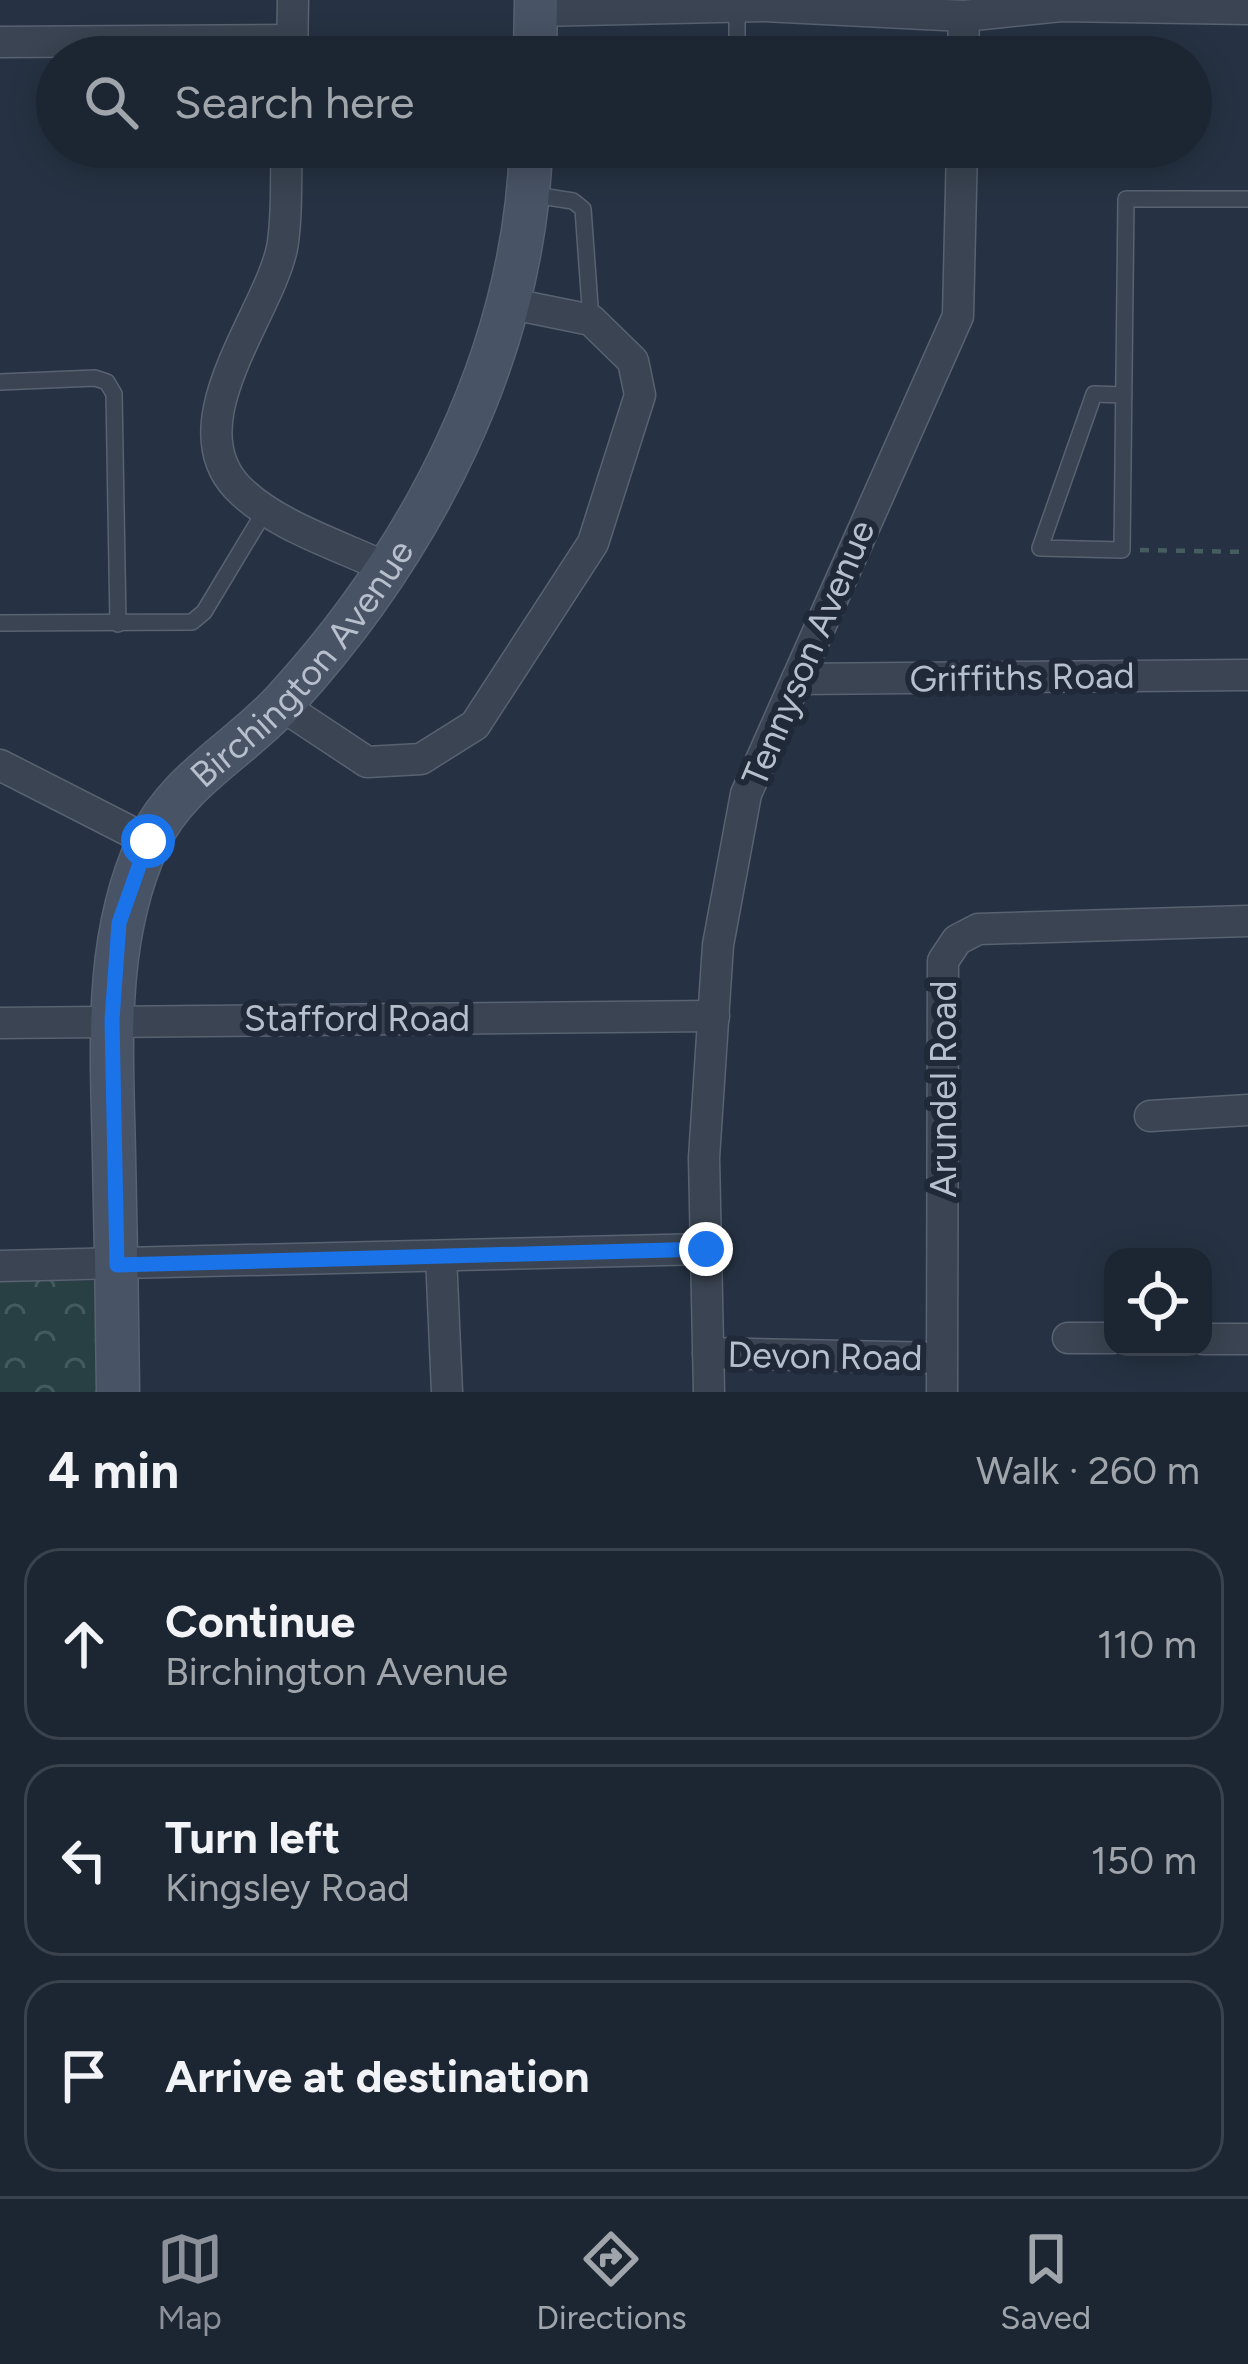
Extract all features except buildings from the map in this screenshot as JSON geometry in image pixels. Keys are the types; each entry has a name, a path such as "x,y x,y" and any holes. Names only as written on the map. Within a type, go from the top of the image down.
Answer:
{"street":[{"path":"292,36 293,0"},
{"path":"535,36 536,5 755,4 964,16 1061,6 1248,9"},
{"path":"964,16 964,36"},
{"path":"0,42 36,43"},
{"path":"286,168 281,249 224,385 216,436 221,465 238,488 266,509 389,569"},
{"name":"Birchington Avenue","path":"118,1392 112,1020 119,923 148,841 178,795 281,706 343,635 425,511 476,403 507,303 530,168"},
{"name":"Tennyson Avenue","path":"709,1392 704,1158 718,945 746,794 958,316 962,168"},
{"path":"281,706 368,762 421,759 476,725 592,542 640,395 633,361 590,320 507,303"},
{"name":"Griffiths Road","path":"797,679 1248,675"},
{"path":"0,765 148,841"},
{"name":"Arundel Road","path":"942,1392 943,961 948,949 978,929 1248,922"},
{"name":"Stafford Road","path":"0,1023 714,1016"},
{"path":"1150,1116 1248,1111"},
{"path":"0,1266 706,1249"},
{"path":"441,1256 446,1392"},
{"path":"1068,1338 1104,1338"},
{"path":"1212,1339 1248,1339"},
{"name":"Devon Road","path":"708,1353 941,1358"}],"lane":[{"path":"744,36 755,4"},
{"path":"528,194 573,201 583,209 590,320"},
{"path":"1124,395 1094,394 1040,548 1122,550 1124,395 1126,199 1248,199"},
{"path":"0,382 94,378 107,382 114,394 118,624"},
{"path":"0,622 192,622 204,612 266,509"}],"path":[{"path":"1122,550 1248,552"}],"green space":[{"path":"0,1281 100,1281 100,1392 0,1392"}],"route":[{"path":"148,841 119,923 112,1020 117,1265 706,1249"}]}
